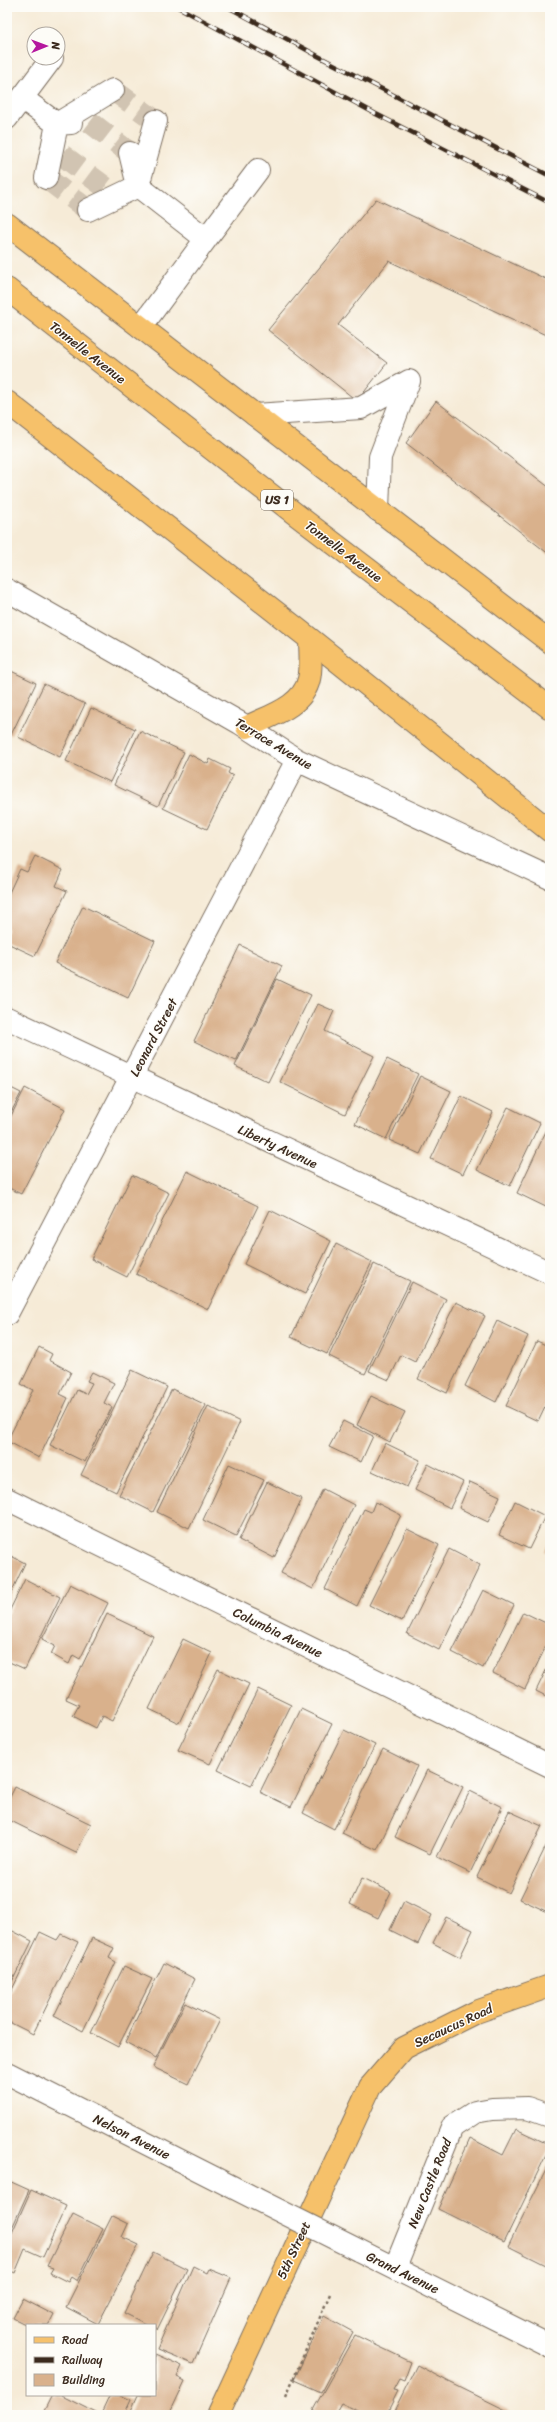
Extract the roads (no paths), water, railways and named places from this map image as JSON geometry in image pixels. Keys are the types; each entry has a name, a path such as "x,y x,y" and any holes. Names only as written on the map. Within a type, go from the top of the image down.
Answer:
{"main road":[{"path":"7,224 550,642"},
{"name":"Tonnelle Avenue","path":"7,289 300,518 550,708"},
{"path":"7,402 310,638 550,831"},
{"path":"247,727 292,705 305,690 309,680 310,638"},
{"name":"Secaucus Road","path":"370,2087 404,2048 476,2012 550,1986"},
{"name":"5th Street","path":"218,2415 370,2087"}],"street":[{"path":"7,118 46,66"},
{"path":"46,178 57,124 113,90"},
{"path":"22,98 57,124 90,122"},
{"path":"88,210 138,186 156,121"},
{"path":"57,124 62,155"},
{"path":"130,153 138,186 206,239"},
{"path":"141,327 258,170"},
{"path":"105,187 138,186"},
{"path":"256,415 361,408 409,381 380,457 378,510"},
{"name":"Terrace Avenue","path":"7,590 247,727 297,760 550,878"},
{"name":"Leonard Street","path":"7,1314 132,1078 297,760"},
{"name":"Liberty Avenue","path":"7,1018 550,1273"},
{"name":"Columbia Avenue","path":"7,1499 550,1766"},
{"name":"Nelson Avenue","path":"7,2073 256,2199"},
{"name":"New Castle Road","path":"395,2268 452,2126 475,2112 492,2110 527,2108 550,2116"},
{"name":"Grand Avenue","path":"256,2199 550,2346"}],"tunnel":[{"path":"113,90 156,121"},
{"path":"90,122 130,153"},
{"path":"62,155 105,187"},
{"path":"46,178 88,210"}],"railway":[{"path":"178,7 376,114 550,203"},
{"path":"228,7 318,56 550,176"}]}
